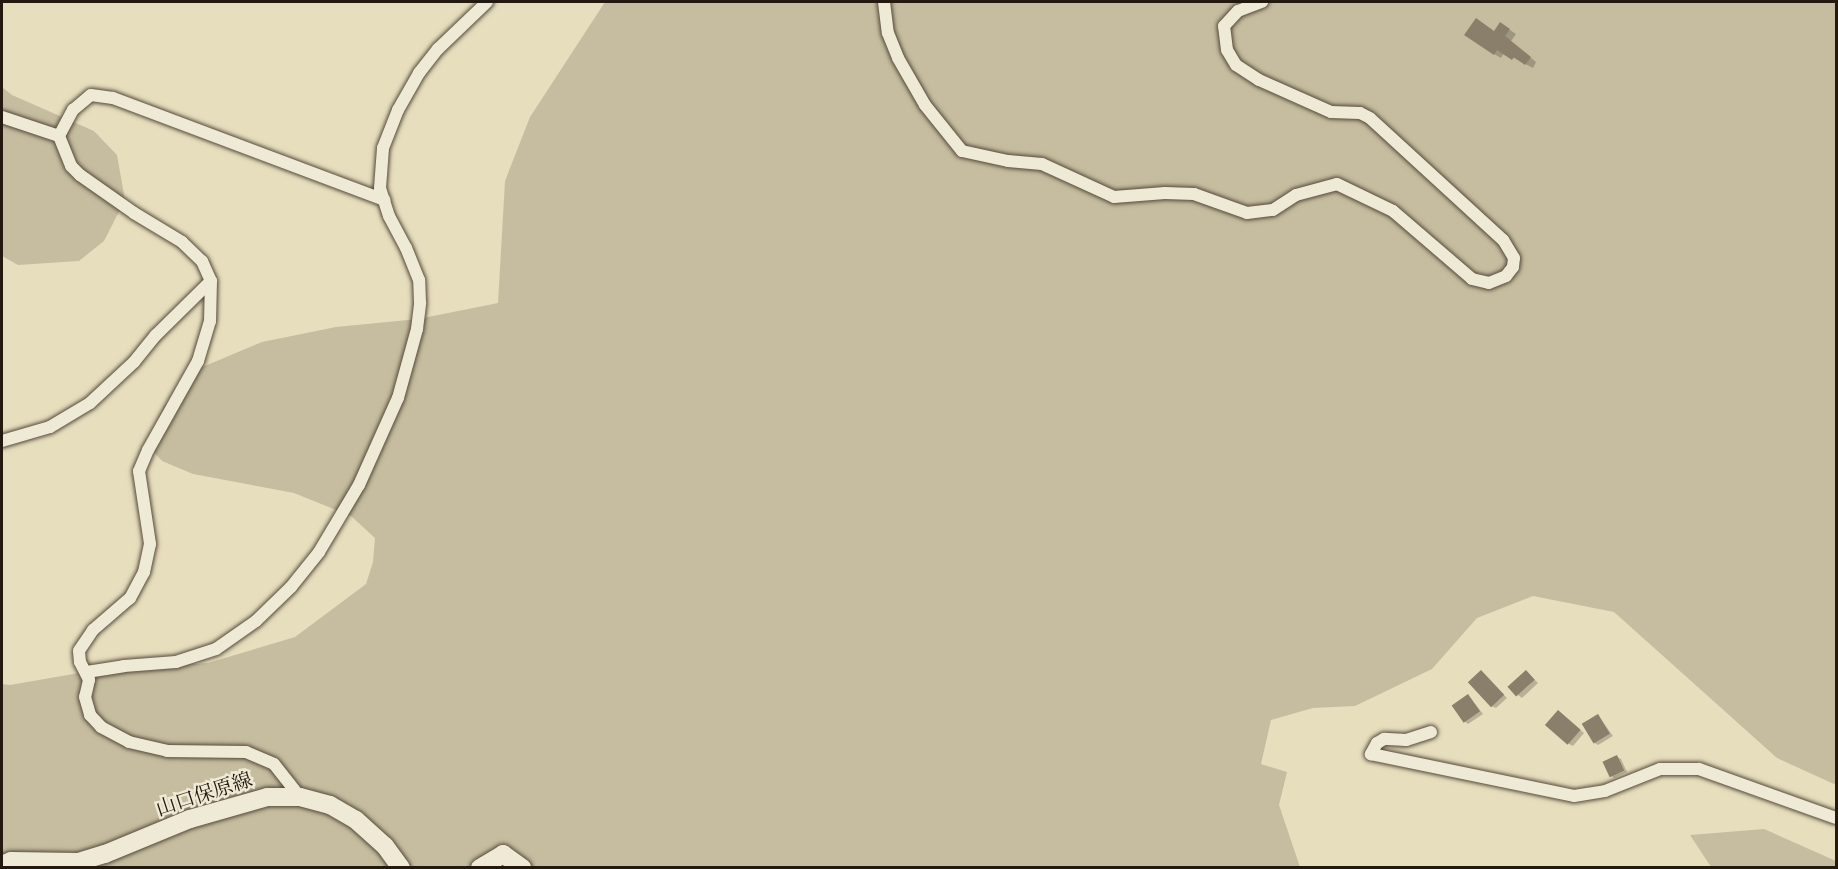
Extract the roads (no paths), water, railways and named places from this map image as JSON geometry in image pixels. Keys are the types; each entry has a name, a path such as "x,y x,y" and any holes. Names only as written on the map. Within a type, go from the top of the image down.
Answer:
{"main road":[{"name":"山口保原線","path":"2,865 11,861 78,862 105,854 190,819 267,798 300,797 330,806 356,820 386,846 401,867"},
{"path":"480,867 503,854 522,867"}],"street":[{"path":"87,672 124,666 176,663 216,649 256,621 291,587 319,552 359,485 398,398 417,329 420,303 419,280 384,200 380,171 383,148 398,110 419,73 438,49 487,2"},
{"path":"884,2 888,33 898,58 926,105 962,151 1008,161 1042,164 1114,197 1165,193 1194,194 1247,213 1273,210 1296,195 1337,184 1394,211 1472,279 1489,284 1506,276 1513,267 1514,258 1503,240 1370,118 1360,113 1341,114 1322,109 1259,80 1236,64 1227,50 1224,27 1238,11 1262,2"},
{"path":"59,136 73,110 91,95 113,98 384,200"},
{"path":"2,117 59,136 71,166 80,175 134,213 182,242 202,261 211,281 210,321 198,361 147,450 139,471 150,544 144,572 130,598 93,630 79,651 80,662 89,680 86,697 90,715 101,727 129,742 167,751 246,752 274,764 300,797"},
{"path":"2,441 50,427 90,403 134,362 156,335 211,281"},
{"path":"1431,732 1406,740 1384,739 1377,743 1371,754 1574,796 1605,791 1660,769 1699,769 1836,818"}]}
